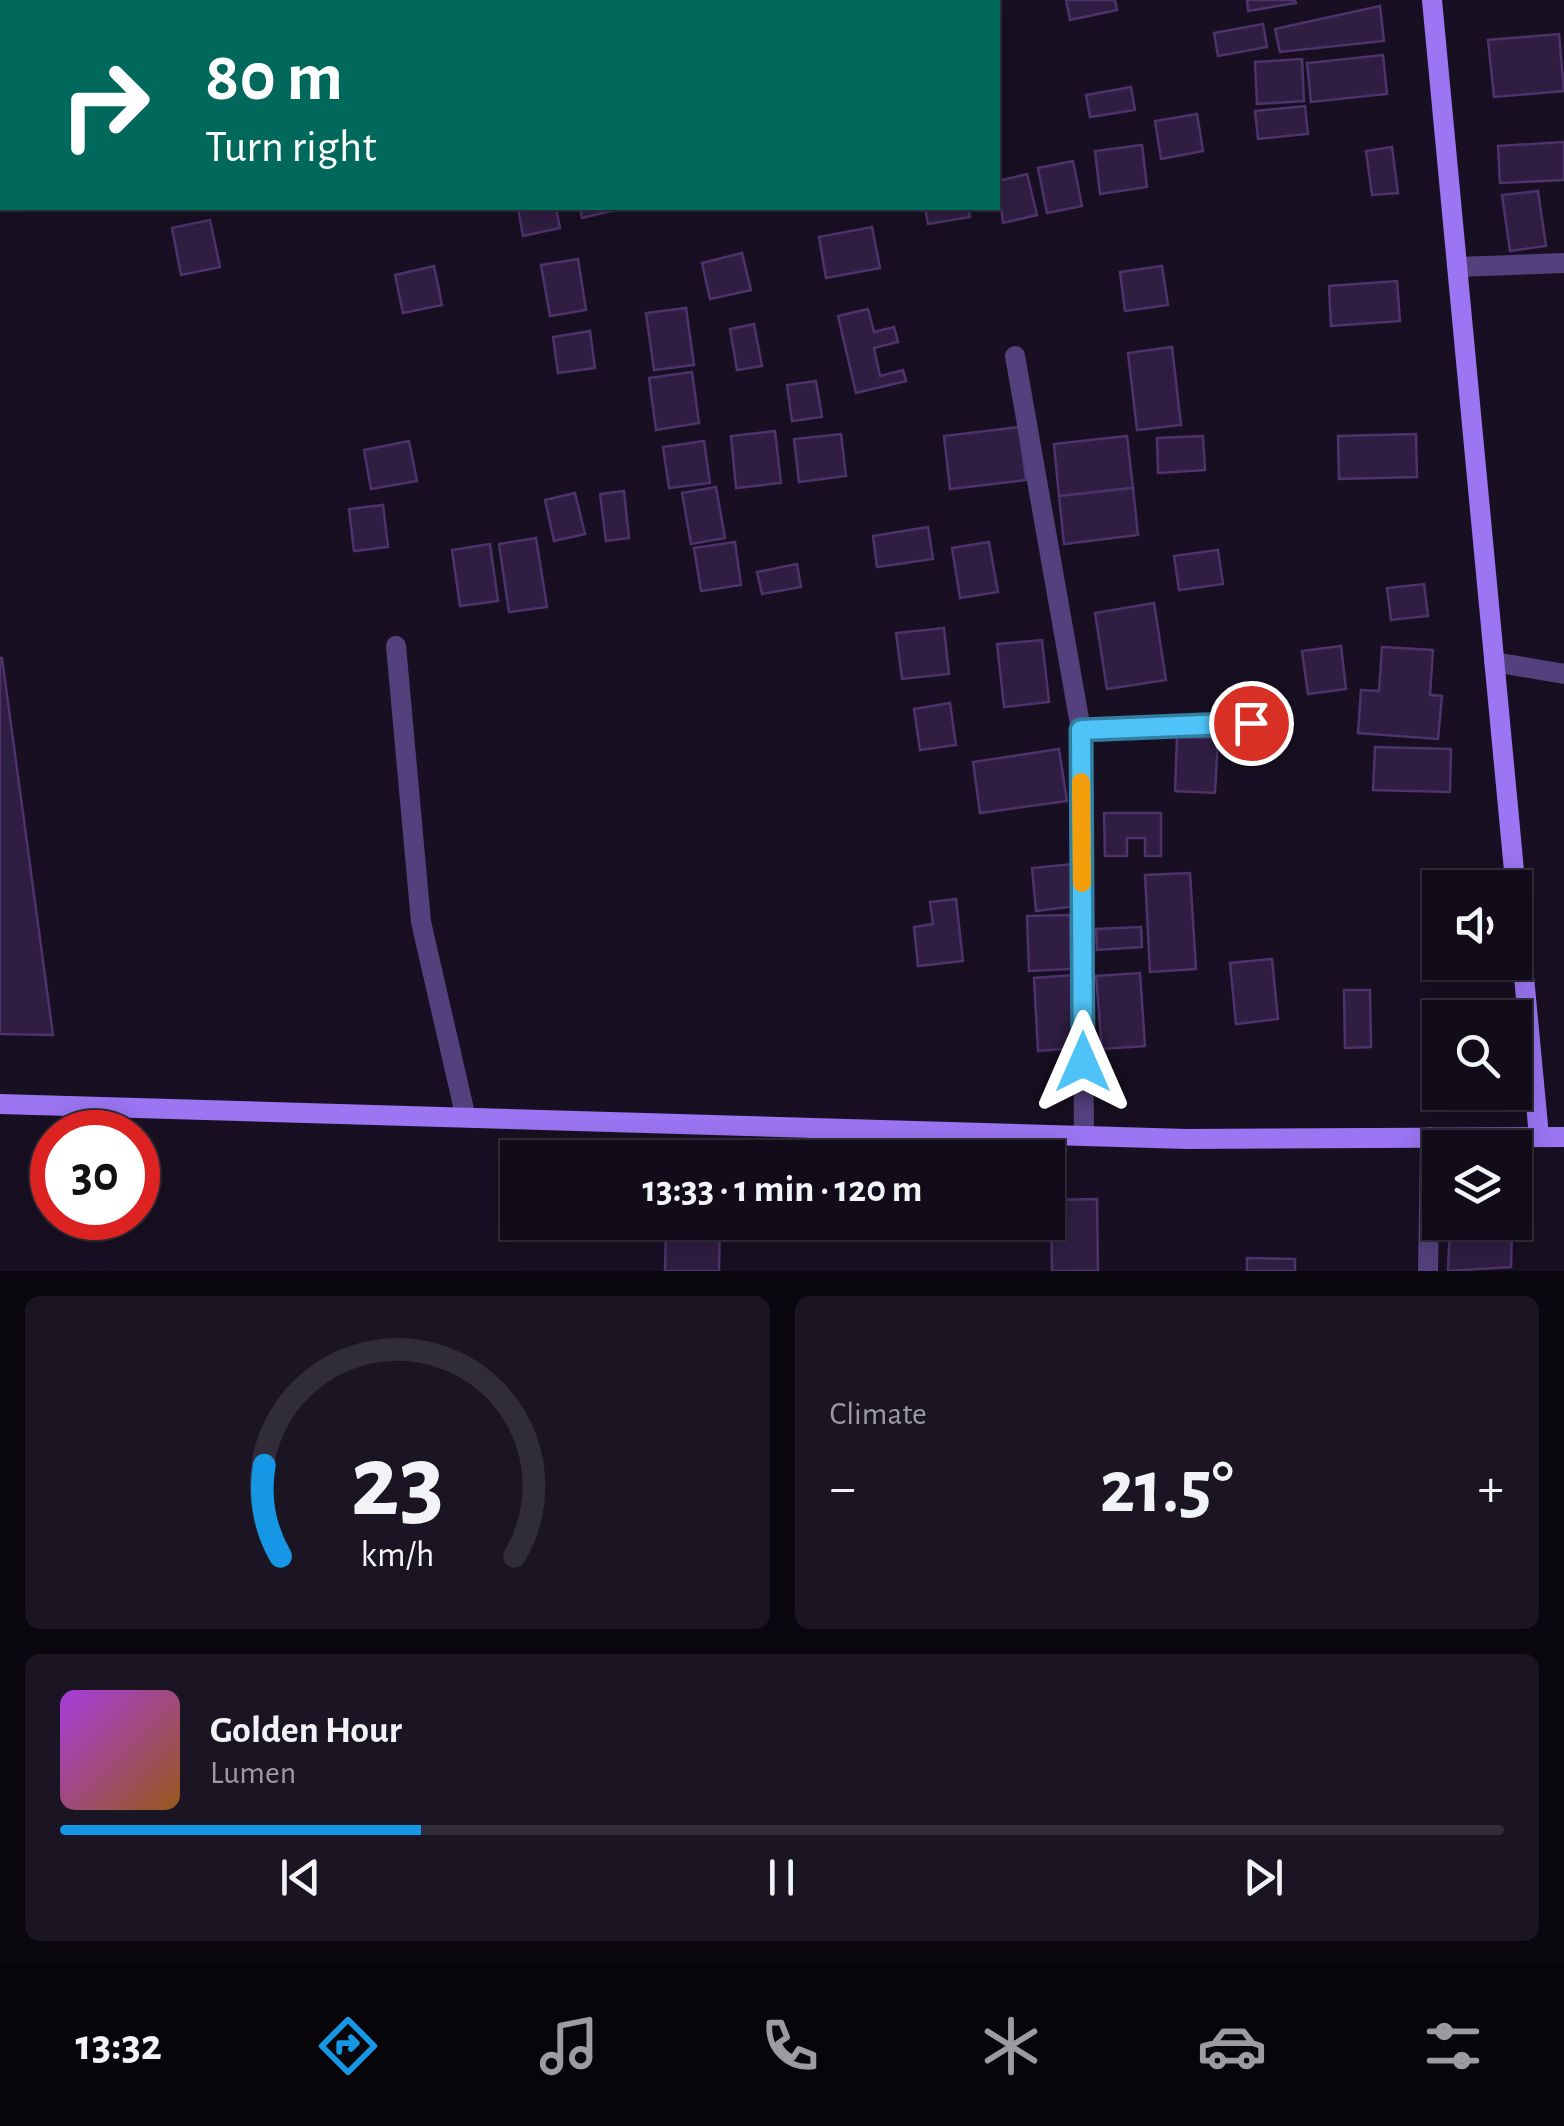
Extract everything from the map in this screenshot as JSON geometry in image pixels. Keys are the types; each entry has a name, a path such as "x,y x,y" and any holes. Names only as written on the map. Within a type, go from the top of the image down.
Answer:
{"main road":[{"path":"1432,0 1538,1136"},
{"path":"0,1104 465,1114 1084,1135 1422,1137"},
{"path":"1532,1136 1564,1137"}],"street":[{"path":"1457,267 1564,263"},
{"path":"1016,356 1081,730 1084,1135"},
{"path":"396,646 421,922 465,1114"},
{"path":"1494,662 1564,674"},
{"path":"1081,730 1251,723"},
{"path":"1428,1240 1428,1271"}],"building":[{"path":"1066,0 1115,0 1117,10 1070,20"},
{"path":"1247,0 1295,0 1296,3 1248,11"},
{"path":"1380,6 1384,41 1280,52 1275,29"},
{"path":"1263,24 1267,47 1218,56 1214,33"},
{"path":"1559,34 1564,91 1494,97 1488,40"},
{"path":"1383,55 1387,94 1311,102 1307,63"},
{"path":"1302,59 1304,101 1257,104 1255,62"},
{"path":"1131,87 1135,110 1090,117 1086,95"},
{"path":"1305,106 1308,134 1258,139 1255,111"},
{"path":"1197,114 1203,151 1161,159 1155,121"},
{"path":"1564,142 1564,180 1500,183 1498,146"},
{"path":"1142,145 1147,187 1100,194 1095,151"},
{"path":"1392,147 1398,193 1372,195 1366,151"},
{"path":"1073,161 1082,206 1047,213 1038,168"},
{"path":"1027,174 1037,215 1003,223 1000,181"},
{"path":"1538,191 1546,246 1510,251 1502,195"},
{"path":"518,210 556,210 560,228 523,236"},
{"path":"580,210 616,210 582,218"},
{"path":"925,210 968,210 970,217 928,224"},
{"path":"210,220 220,267 181,275 172,228"},
{"path":"872,227 880,268 826,278 819,237"},
{"path":"742,253 751,290 710,299 702,263"},
{"path":"578,259 586,310 550,316 541,265"},
{"path":"434,266 442,305 403,313 395,275"},
{"path":"1162,266 1168,305 1125,311 1120,272"},
{"path":"1397,281 1400,321 1331,326 1329,286"},
{"path":"686,308 694,365 654,370 646,313"},
{"path":"868,309 874,332 894,327 898,342 874,348 880,376 903,370 906,381 856,393 838,316"},
{"path":"754,324 762,366 737,370 730,329"},
{"path":"590,331 595,368 558,373 553,337"},
{"path":"1172,347 1181,425 1137,430 1128,353"},
{"path":"692,372 699,423 656,430 649,378"},
{"path":"816,381 822,417 792,421 787,385"},
{"path":"1019,427 1026,480 950,489 944,436"},
{"path":"775,431 781,483 736,488 731,436"},
{"path":"841,434 846,476 799,482 794,439"},
{"path":"1416,434 1417,477 1339,479 1338,436"},
{"path":"1127,436 1133,488 1059,496 1054,444"},
{"path":"1203,436 1205,470 1158,473 1157,438"},
{"path":"409,441 417,481 371,489 364,450"},
{"path":"704,441 710,483 669,488 663,447"},
{"path":"716,487 725,538 691,544 682,493"},
{"path":"1133,488 1138,535 1064,544 1059,496"},
{"path":"624,491 629,538 606,541 600,494"},
{"path":"575,493 585,534 554,541 545,500"},
{"path":"383,505 388,547 354,551 349,509"},
{"path":"928,527 933,559 877,567 873,536"},
{"path":"536,538 547,607 509,612 499,544"},
{"path":"735,542 741,585 701,591 694,548"},
{"path":"989,542 998,592 960,598 952,548"},
{"path":"490,544 498,601 460,606 452,550"},
{"path":"1218,550 1223,584 1179,590 1174,556"},
{"path":"797,564 801,587 762,594 757,572"},
{"path":"1424,584 1428,616 1391,620 1387,588"},
{"path":"1154,603 1166,680 1107,689 1095,613"},
{"path":"944,628 949,674 902,679 896,633"},
{"path":"1042,640 1049,702 1004,707 997,644"},
{"path":"1341,646 1346,689 1308,694 1302,651"},
{"path":"1382,647 1433,650 1430,695 1442,696 1438,739 1358,733 1361,690 1379,691"},
{"path":"2,658 53,1035 0,1034"},
{"path":"950,703 956,745 920,750 914,709"},
{"path":"1177,737 1218,738 1215,793 1175,791"},
{"path":"1375,747 1451,749 1450,792 1373,790"},
{"path":"1059,749 1067,801 980,813 973,762"},
{"path":"1104,813 1161,813 1161,856 1145,856 1145,838 1127,838 1127,856 1105,856"},
{"path":"1072,864 1077,906 1036,911 1032,868"},
{"path":"1190,873 1196,969 1150,972 1145,875"},
{"path":"956,899 963,961 918,966 914,927 933,924 930,902"},
{"path":"1070,915 1071,969 1029,971 1027,916"},
{"path":"1141,927 1142,947 1097,950 1096,929"},
{"path":"1272,959 1278,1019 1236,1024 1230,963"},
{"path":"1140,973 1145,1046 1102,1049 1096,976"},
{"path":"1074,975 1078,1048 1038,1051 1034,978"},
{"path":"1344,990 1370,990 1371,1047 1345,1048"},
{"path":"1097,1199 1098,1271 1052,1271 1052,1240 1065,1240 1065,1200"},
{"path":"666,1240 720,1240 719,1271 665,1271"},
{"path":"1449,1240 1512,1240 1511,1267 1448,1271"},
{"path":"1247,1258 1295,1259 1295,1271 1247,1271"}],"slow traffic":[{"path":"1081,782 1082,883"}],"route":[{"path":"1083,1062 1081,730 1251,723"}]}
